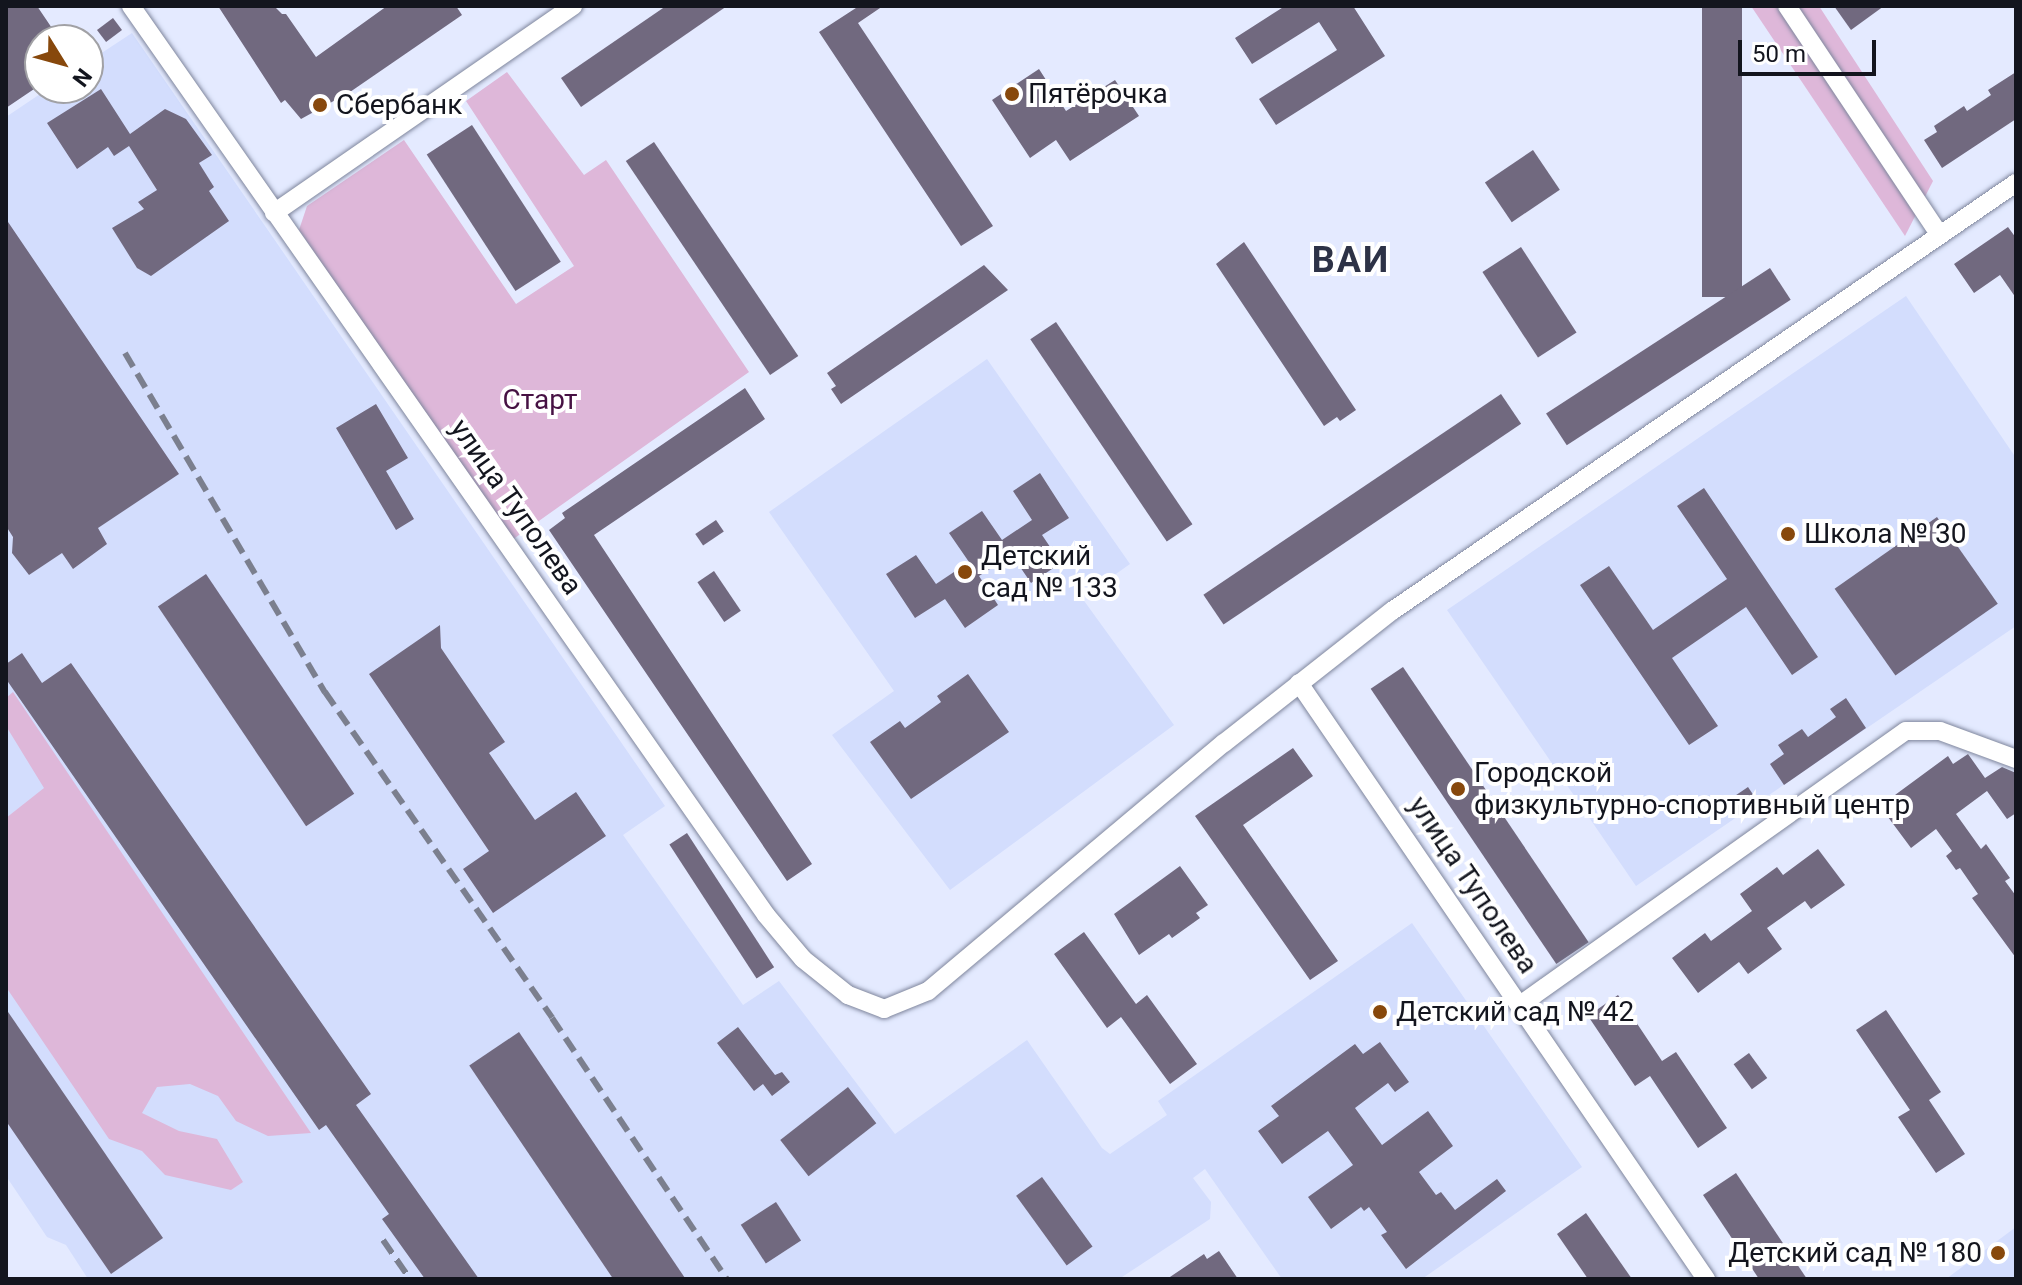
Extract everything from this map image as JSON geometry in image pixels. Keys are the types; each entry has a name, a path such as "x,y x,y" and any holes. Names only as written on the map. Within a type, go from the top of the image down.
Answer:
{"street":[{"name":"улица Туполева","path":"131,6 766,915 803,959 848,995 884,1009 928,991 1299,683 1706,1279"},
{"path":"274,213 573,6"},
{"path":"1787,6 1939,234"},
{"path":"1299,683 1392,611 1905,263 1939,234 2016,183"},
{"path":"1520,1005 1906,731 1940,731 2016,759"}],"shaded area":[{"path":"132,33 665,806 623,835 743,1005 779,981 895,1134 1027,1040 1102,1148 1110,1154 1167,1115 1158,1101 1412,923 1582,1167 1422,1279 1282,1279 1205,1169 1193,1178 1211,1202 1210,1219 1119,1279 88,1279 66,1245 47,1237 6,1176 6,117 25,104 104,104 104,51"},
{"name":"Школа № 30","path":"1906,296 2016,458 2016,626 1636,886 1447,610"},
{"name":"Детский сад № 133","path":"987,359 1130,564 1082,598 1174,725 950,890 832,735 894,691 769,512"},
{"name":"Детский сад № 180","path":"2016,1227 2016,1279 1946,1279"}],"green space":[{"path":"1751,6 1819,6 1933,181 1905,236"},
{"name":"Старт","path":"507,72 584,175 606,160 749,372 512,540 299,230 307,206 404,140 516,304 574,266 466,101"},
{"path":"13,692 311,1133 268,1136 236,1121 218,1096 190,1084 157,1087 142,1113 179,1131 217,1139 243,1182 231,1190 165,1175 142,1151 109,1139 6,987 6,818 44,788 6,726 6,698"}],"building":[{"path":"6,6 37,6 49,24 24,24 24,96 6,108"},
{"path":"218,6 274,6 286,14 316,57 387,6 456,6 462,15 350,92 301,119 285,100 281,103"},
{"path":"666,6 727,6 581,107 561,78"},
{"path":"859,6 883,6 858,23 993,226 961,246 819,32"},
{"path":"1285,6 1353,6 1385,56 1276,125 1259,99 1337,50 1319,22 1252,64 1235,38"},
{"path":"1702,6 1742,6 1742,297 1702,297"},
{"path":"1834,6 1884,6 1851,30"},
{"path":"113,18 122,30 106,42 104,25"},
{"path":"1039,69 1066,111 1115,80 1139,116 1070,161 1056,140 1030,158 992,100"},
{"path":"2016,72 2016,119 1942,168 1924,140 1937,132 1934,126 1964,106 1967,111 1991,95 1988,90"},
{"path":"104,94 130,134 165,109 186,119 212,155 199,163 214,187 209,191 229,221 151,276 137,268 112,228 144,209 138,202 157,190 129,146 114,156 108,147 77,169 47,123 77,104 104,104"},
{"path":"472,125 561,262 515,291 427,154"},
{"path":"654,142 798,356 770,375 626,161"},
{"path":"1533,150 1560,190 1512,222 1485,182"},
{"path":"6,219 179,474 98,528 107,544 73,569 62,553 29,575 12,553 13,537 6,526"},
{"path":"2008,227 2016,238 2016,298 2000,275 1974,293 1954,264"},
{"path":"1244,242 1356,410 1340,421 1337,417 1324,426 1216,264"},
{"path":"1521,247 1577,333 1538,358 1482,272"},
{"path":"984,265 1008,290 841,404 831,389 836,386 827,373"},
{"path":"1770,268 1791,300 1567,445 1546,413"},
{"path":"1056,322 1192,524 1167,542 1030,339"},
{"path":"745,388 765,419 594,535 812,864 787,881 549,530 565,518 562,513"},
{"path":"1501,394 1521,424 1224,625 1203,595"},
{"path":"376,404 408,458 386,471 414,519 396,530 336,428"},
{"path":"1040,473 1069,518 1042,535 1061,563 1031,583 1012,555 979,576 998,605 965,628 945,599 915,618 886,574 916,555 936,584 969,562 949,533 982,511 1002,540 1032,520 1013,491"},
{"path":"1704,488 1818,657 1792,675 1746,607 1672,658 1718,726 1689,745 1580,585 1609,566 1653,630 1727,579 1677,506"},
{"path":"1937,517 1998,604 1895,676 1835,589"},
{"path":"716,520 724,532 703,546 695,534"},
{"path":"714,571 741,611 724,622 697,582"},
{"path":"206,574 354,794 306,826 158,606"},
{"path":"440,625 441,648 505,742 489,753 535,820 576,792 606,836 493,913 463,869 489,851 369,674"},
{"path":"22,653 42,683 71,663 371,1094 356,1105 479,1279 425,1279 382,1219 389,1214 326,1125 319,1130 6,679 6,664"},
{"path":"1403,667 1589,942 1556,964 1371,689"},
{"path":"968,674 1009,732 911,799 870,742 900,721 905,728 941,702 937,696"},
{"path":"1846,698 1866,728 1784,785 1770,764 1784,754 1778,745 1802,729 1808,737 1836,717 1830,709"},
{"path":"1293,748 1313,776 1243,825 1338,961 1310,980 1195,816"},
{"path":"1968,754 1985,778 2002,767 2016,773 2016,813 2007,819 1987,791 1956,814 1981,849 1986,844 2010,878 2005,881 2016,896 2016,958 1972,898 1978,894 1960,868 1956,870 1946,856 1952,851 1936,829 1911,848 1885,813 1900,802 1895,795 1948,756 1953,764"},
{"path":"1748,787 1758,802 1738,815 1728,800"},
{"path":"687,833 774,967 757,979 669,844"},
{"path":"1818,849 1845,885 1811,909 1805,901 1767,928 1782,949 1748,974 1739,962 1698,993 1672,958 1705,933 1711,941 1752,911 1740,894 1777,867 1783,875"},
{"path":"1180,866 1208,905 1196,913 1200,918 1172,938 1169,934 1139,955 1114,914"},
{"path":"1084,932 1136,1004 1147,995 1197,1064 1170,1084 1121,1017 1107,1028 1054,954"},
{"path":"1618,995 1662,1061 1676,1052 1727,1128 1698,1148 1650,1076 1635,1086 1588,1016"},
{"path":"6,1009 163,1238 111,1274 6,1121"},
{"path":"1886,1010 1941,1092 1929,1100 1965,1154 1936,1173 1898,1117 1910,1110 1856,1030"},
{"path":"738,1027 775,1075 782,1072 790,1082 772,1096 763,1084 754,1091 717,1043"},
{"path":"519,1032 686,1279 613,1279 469,1066"},
{"path":"1380,1042 1409,1082 1395,1092 1388,1083 1355,1108 1382,1145 1428,1111 1453,1146 1419,1172 1436,1195 1441,1192 1455,1210 1497,1179 1506,1191 1406,1269 1381,1235 1387,1232 1369,1207 1364,1211 1361,1207 1331,1229 1308,1197 1353,1165 1328,1131 1282,1164 1258,1131 1279,1116 1271,1106 1355,1044 1363,1054"},
{"path":"1749,1053 1767,1078 1752,1089 1734,1064"},
{"path":"848,1087 876,1123 809,1176 780,1140"},
{"path":"1736,1173 1807,1279 1759,1279 1703,1195"},
{"path":"1042,1177 1093,1247 1067,1265 1016,1196"},
{"path":"776,1202 801,1241 766,1263 741,1225"},
{"path":"1586,1213 1632,1279 1588,1279 1557,1234"},
{"path":"1219,1251 1238,1279 1167,1279 1204,1254 1207,1259"}],"railway":[{"path":"125,353 325,692 552,1018 727,1279"},
{"path":"383,1240 410,1279"}],"place":[{"name":"Пятёрочка","path":"1012,94"},
{"name":"Сбербанк","path":"320,105"},
{"name":"Школа № 30","path":"1788,534"},
{"name":"Детский сад № 133","path":"965,572"},
{"name":"Городской физкультурно-спортивный центр","path":"1458,789"},
{"name":"Детский сад № 42","path":"1380,1012"},
{"name":"Детский сад № 180","path":"1998,1253"}],"district":[{"name":"ВАИ","path":"1351,261"}]}
